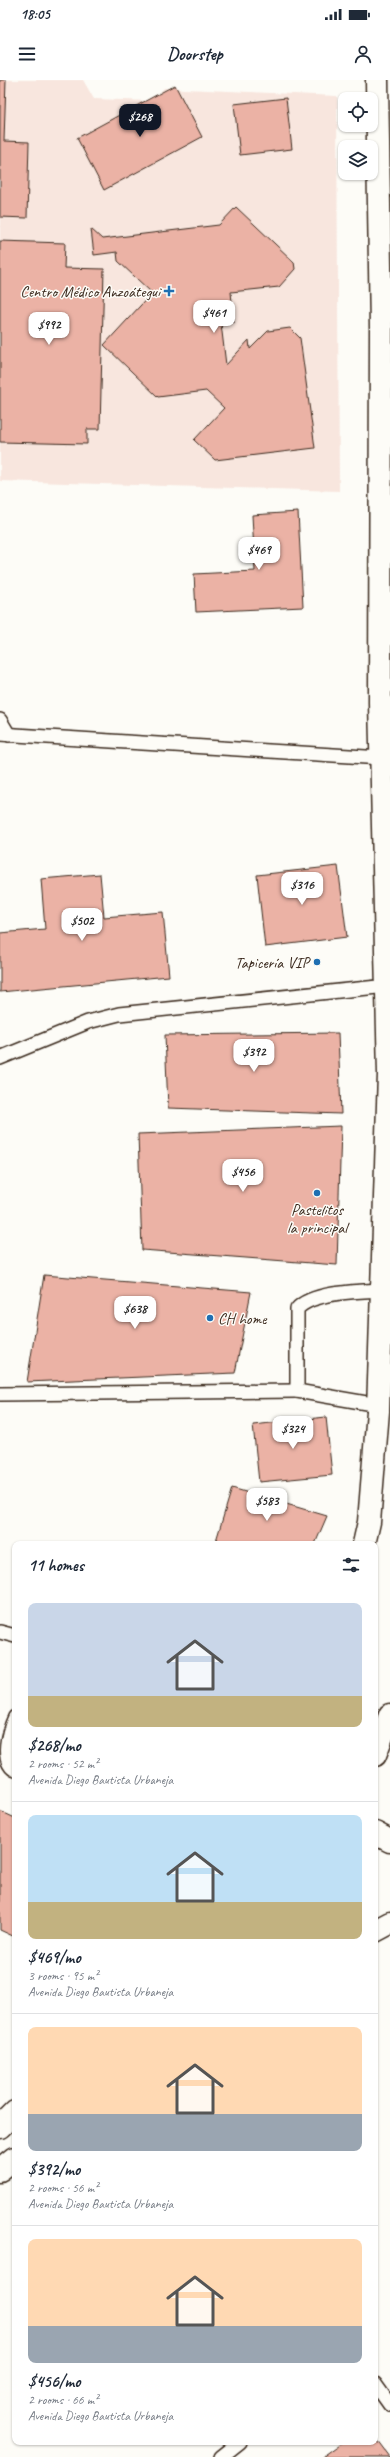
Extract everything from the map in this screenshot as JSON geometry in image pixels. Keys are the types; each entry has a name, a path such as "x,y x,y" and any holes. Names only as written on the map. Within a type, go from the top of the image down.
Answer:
{"street":[{"path":"365,1541 369,1522 378,1405 389,1074 382,758 385,700 377,80"},
{"path":"378,1748 390,1715"},
{"path":"378,1834 390,1840"},
{"path":"378,1929 390,1923"},
{"path":"0,2127 12,2115"},
{"path":"0,2170 12,2160"}],"lane":[{"path":"0,720 4,734 382,758"},
{"path":"0,1058 88,1022 119,1014 387,986"},
{"path":"297,1391 297,1309 302,1302 346,1293 382,1290"},
{"path":"0,1394 297,1391 378,1405"},
{"path":"0,1632 12,1635"},
{"path":"12,1723 4,1740 4,1756 12,1768"},
{"path":"378,2388 390,2405"},
{"path":"221,2457 236,2445"}],"shaded area":[{"name":"Centro Médico Anzoátegui","path":"0,80 83,80 94,99 152,101 164,88 337,96 339,491 0,481"}],"building":[{"path":"0,80 6,80 4,141 29,142 27,218 0,217"},
{"path":"175,85 202,137 104,190 77,138"},
{"path":"286,98 292,149 240,155 234,104"},
{"path":"236,207 294,262 295,269 279,287 231,292 234,323 219,307 226,365 249,340 250,349 268,331 290,328 300,338 315,448 215,460 194,440 224,408 206,391 158,397 104,345 152,293 118,261 117,252 94,255 91,229 102,239 219,225"},
{"path":"0,241 65,243 64,268 104,269 100,429 87,429 87,444 0,442"},
{"path":"298,512 303,607 196,612 194,574 255,571 252,515"},
{"path":"338,866 347,937 265,947 257,875"},
{"path":"100,874 104,917 163,912 169,976 0,992 0,933 45,929 41,879"},
{"path":"338,1033 341,1114 168,1108 165,1035"},
{"path":"341,1126 337,1265 142,1250 138,1134"},
{"path":"44,1275 251,1292 235,1373 27,1382"},
{"path":"326,1417 332,1475 259,1482 253,1425"},
{"path":"232,1488 327,1516 316,1541 216,1541"},
{"path":"0,1811 12,1817 12,1936 0,1930"},
{"path":"378,2441 390,2457 322,2457 339,2445 378,2445"}],"place":[{"name":"Centro Médico Anzoátegui","path":"169,291"},
{"name":"Tapicería VIP","path":"317,962"},
{"name":"Pastelitos la principal","path":"317,1193"},
{"name":"CH home","path":"210,1318"}]}
